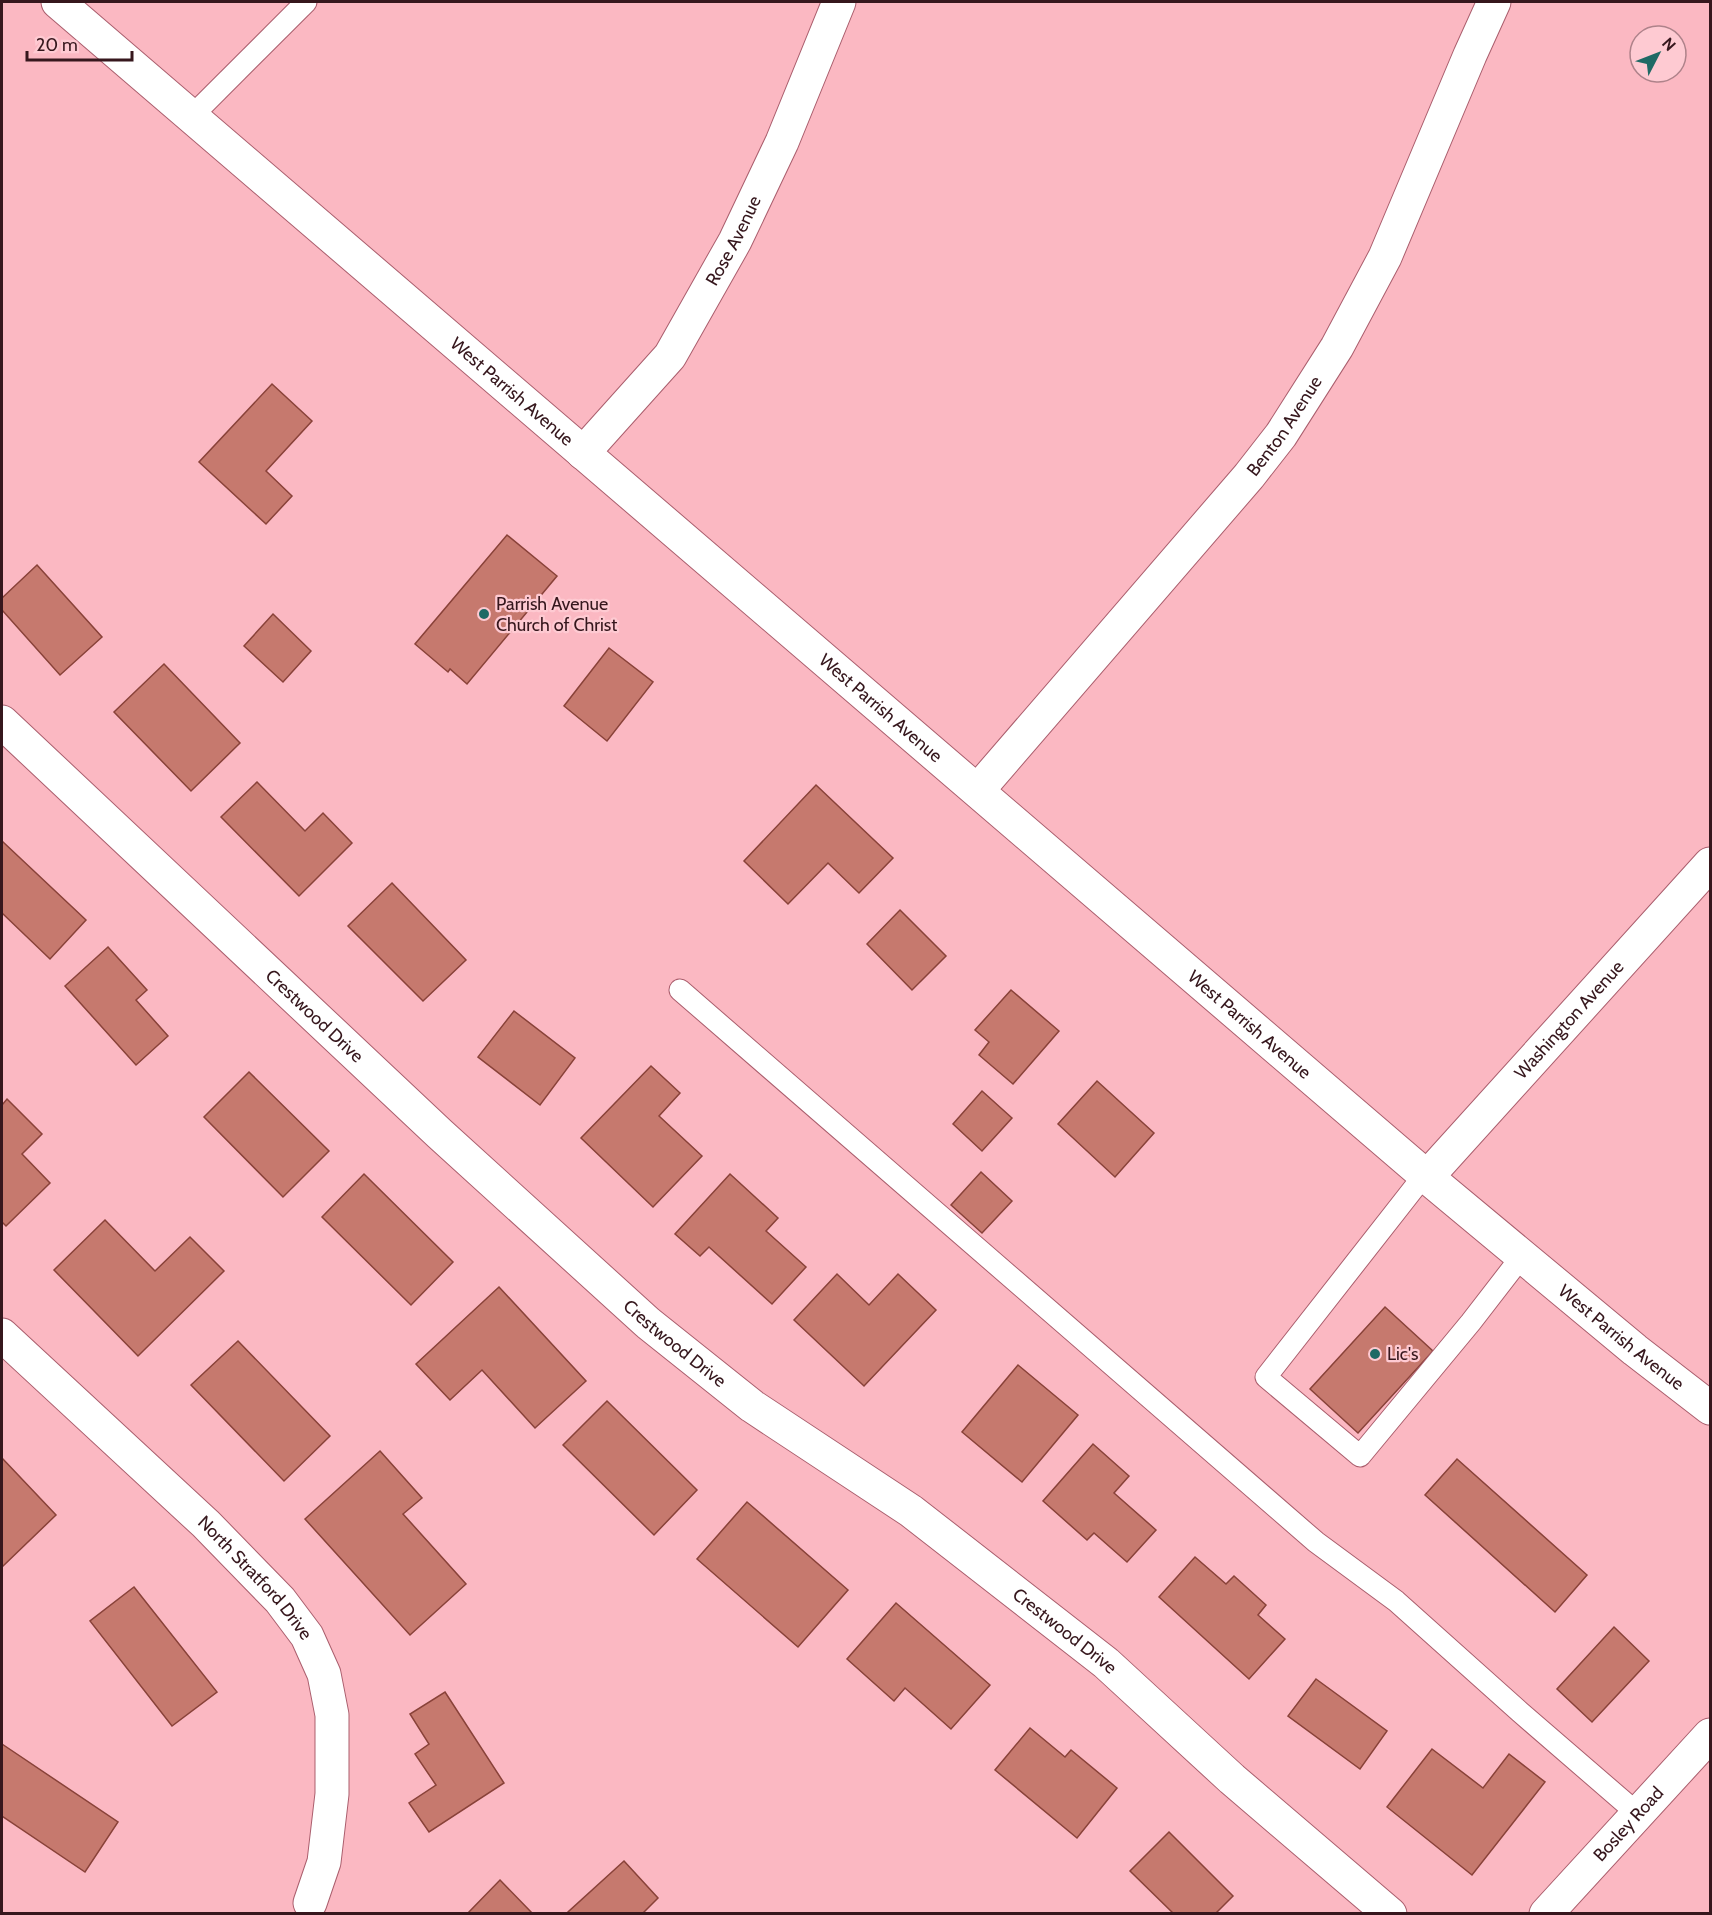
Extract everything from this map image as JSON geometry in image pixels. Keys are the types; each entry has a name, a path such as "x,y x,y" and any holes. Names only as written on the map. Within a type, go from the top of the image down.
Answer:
{"street":[{"name":"West Parrish Avenue","path":"58,2 1426,1175 1635,1350 1710,1408"},
{"name":"Rose Avenue","path":"583,453 670,356 735,242 782,142 839,2"},
{"name":"Benton Avenue","path":"978,790 1249,476 1281,435 1337,346 1385,257 1494,2"},
{"name":"Crestwood Drive","path":"2,722 440,1134 648,1323 752,1407 911,1511 1106,1663 1232,1779 1390,1914"},
{"name":"Washington Avenue","path":"1426,1175 1710,864"},
{"name":"North Stratford Drive","path":"2,1335 206,1524 280,1600 307,1636 324,1674 332,1715 332,1794 324,1862 307,1910"},
{"name":"Bosley Road","path":"1546,1914 1710,1735"}],"lane":[{"path":"192,116 306,2"},
{"path":"680,990 1316,1542 1396,1601 1638,1814"},
{"path":"1426,1175 1266,1377 1360,1456 1471,1322 1522,1256"}],"building":[{"path":"272,384 312,421 266,471 292,496 266,524 199,462"},
{"path":"507,535 557,576 467,684 450,669 448,672 415,644"},
{"path":"37,565 102,637 60,675 2,610 2,598"},
{"path":"273,614 311,651 283,682 244,646"},
{"path":"609,648 653,682 607,741 564,706"},
{"path":"164,664 240,743 191,791 114,712"},
{"path":"257,782 305,831 323,813 352,843 299,896 221,817"},
{"path":"816,785 893,858 859,893 828,863 788,904 744,861"},
{"path":"2,841 86,920 50,959 2,913"},
{"path":"392,883 466,960 423,1001 348,926"},
{"path":"900,910 946,956 912,990 867,944"},
{"path":"108,947 147,990 136,1000 168,1036 136,1065 65,986"},
{"path":"1011,990 1059,1031 1013,1084 979,1055 989,1042 975,1030"},
{"path":"514,1011 575,1058 540,1105 478,1057"},
{"path":"651,1066 680,1093 659,1116 702,1156 653,1207 581,1138"},
{"path":"249,1072 329,1151 283,1197 204,1117"},
{"path":"1097,1081 1154,1133 1115,1177 1058,1124"},
{"path":"982,1091 1012,1118 982,1151 953,1124"},
{"path":"7,1099 42,1134 22,1154 50,1183 6,1226 2,1222 2,1105"},
{"path":"981,1172 1012,1201 982,1233 951,1205"},
{"path":"364,1174 453,1262 411,1305 322,1217"},
{"path":"730,1174 778,1218 766,1231 806,1267 772,1304 709,1247 700,1256 675,1234"},
{"path":"105,1220 155,1271 190,1237 224,1271 138,1356 54,1270"},
{"path":"837,1274 869,1305 898,1274 936,1310 864,1386 794,1320"},
{"path":"499,1287 586,1381 535,1428 482,1370 450,1400 416,1364"},
{"path":"1385,1307 1433,1351 1358,1433 1310,1389"},
{"path":"238,1341 330,1436 284,1481 191,1385"},
{"path":"1018,1365 1078,1415 1022,1482 962,1432"},
{"path":"607,1401 697,1490 654,1535 563,1445"},
{"path":"1093,1444 1129,1476 1114,1493 1156,1530 1127,1562 1094,1533 1087,1540 1043,1501"},
{"path":"380,1451 422,1498 403,1514 466,1584 410,1635 305,1519"},
{"path":"2,1458 56,1515 2,1567"},
{"path":"1457,1459 1587,1575 1555,1612 1425,1495"},
{"path":"747,1502 848,1590 798,1647 697,1559"},
{"path":"1195,1557 1226,1584 1234,1576 1266,1605 1258,1615 1285,1639 1249,1679 1159,1597"},
{"path":"134,1587 217,1692 172,1726 90,1621"},
{"path":"896,1603 990,1685 951,1729 905,1688 894,1701 847,1659"},
{"path":"1614,1627 1649,1661 1592,1722 1557,1689"},
{"path":"1316,1679 1387,1731 1360,1769 1288,1716"},
{"path":"445,1692 504,1783 429,1832 409,1803 436,1785 415,1754 429,1744 410,1714"},
{"path":"1030,1728 1065,1757 1071,1750 1117,1788 1077,1838 995,1770"},
{"path":"2,1744 118,1822 85,1872 2,1816"},
{"path":"1432,1749 1483,1788 1509,1754 1545,1782 1472,1875 1387,1807"},
{"path":"1169,1832 1233,1896 1215,1914 1174,1914 1130,1871"},
{"path":"624,1861 658,1898 642,1914 569,1914 568,1912"},
{"path":"500,1880 533,1914 467,1914"}],"place":[{"name":"Parrish Avenue Church of Christ","path":"484,614"},
{"name":"Lic's","path":"1375,1354"}]}
